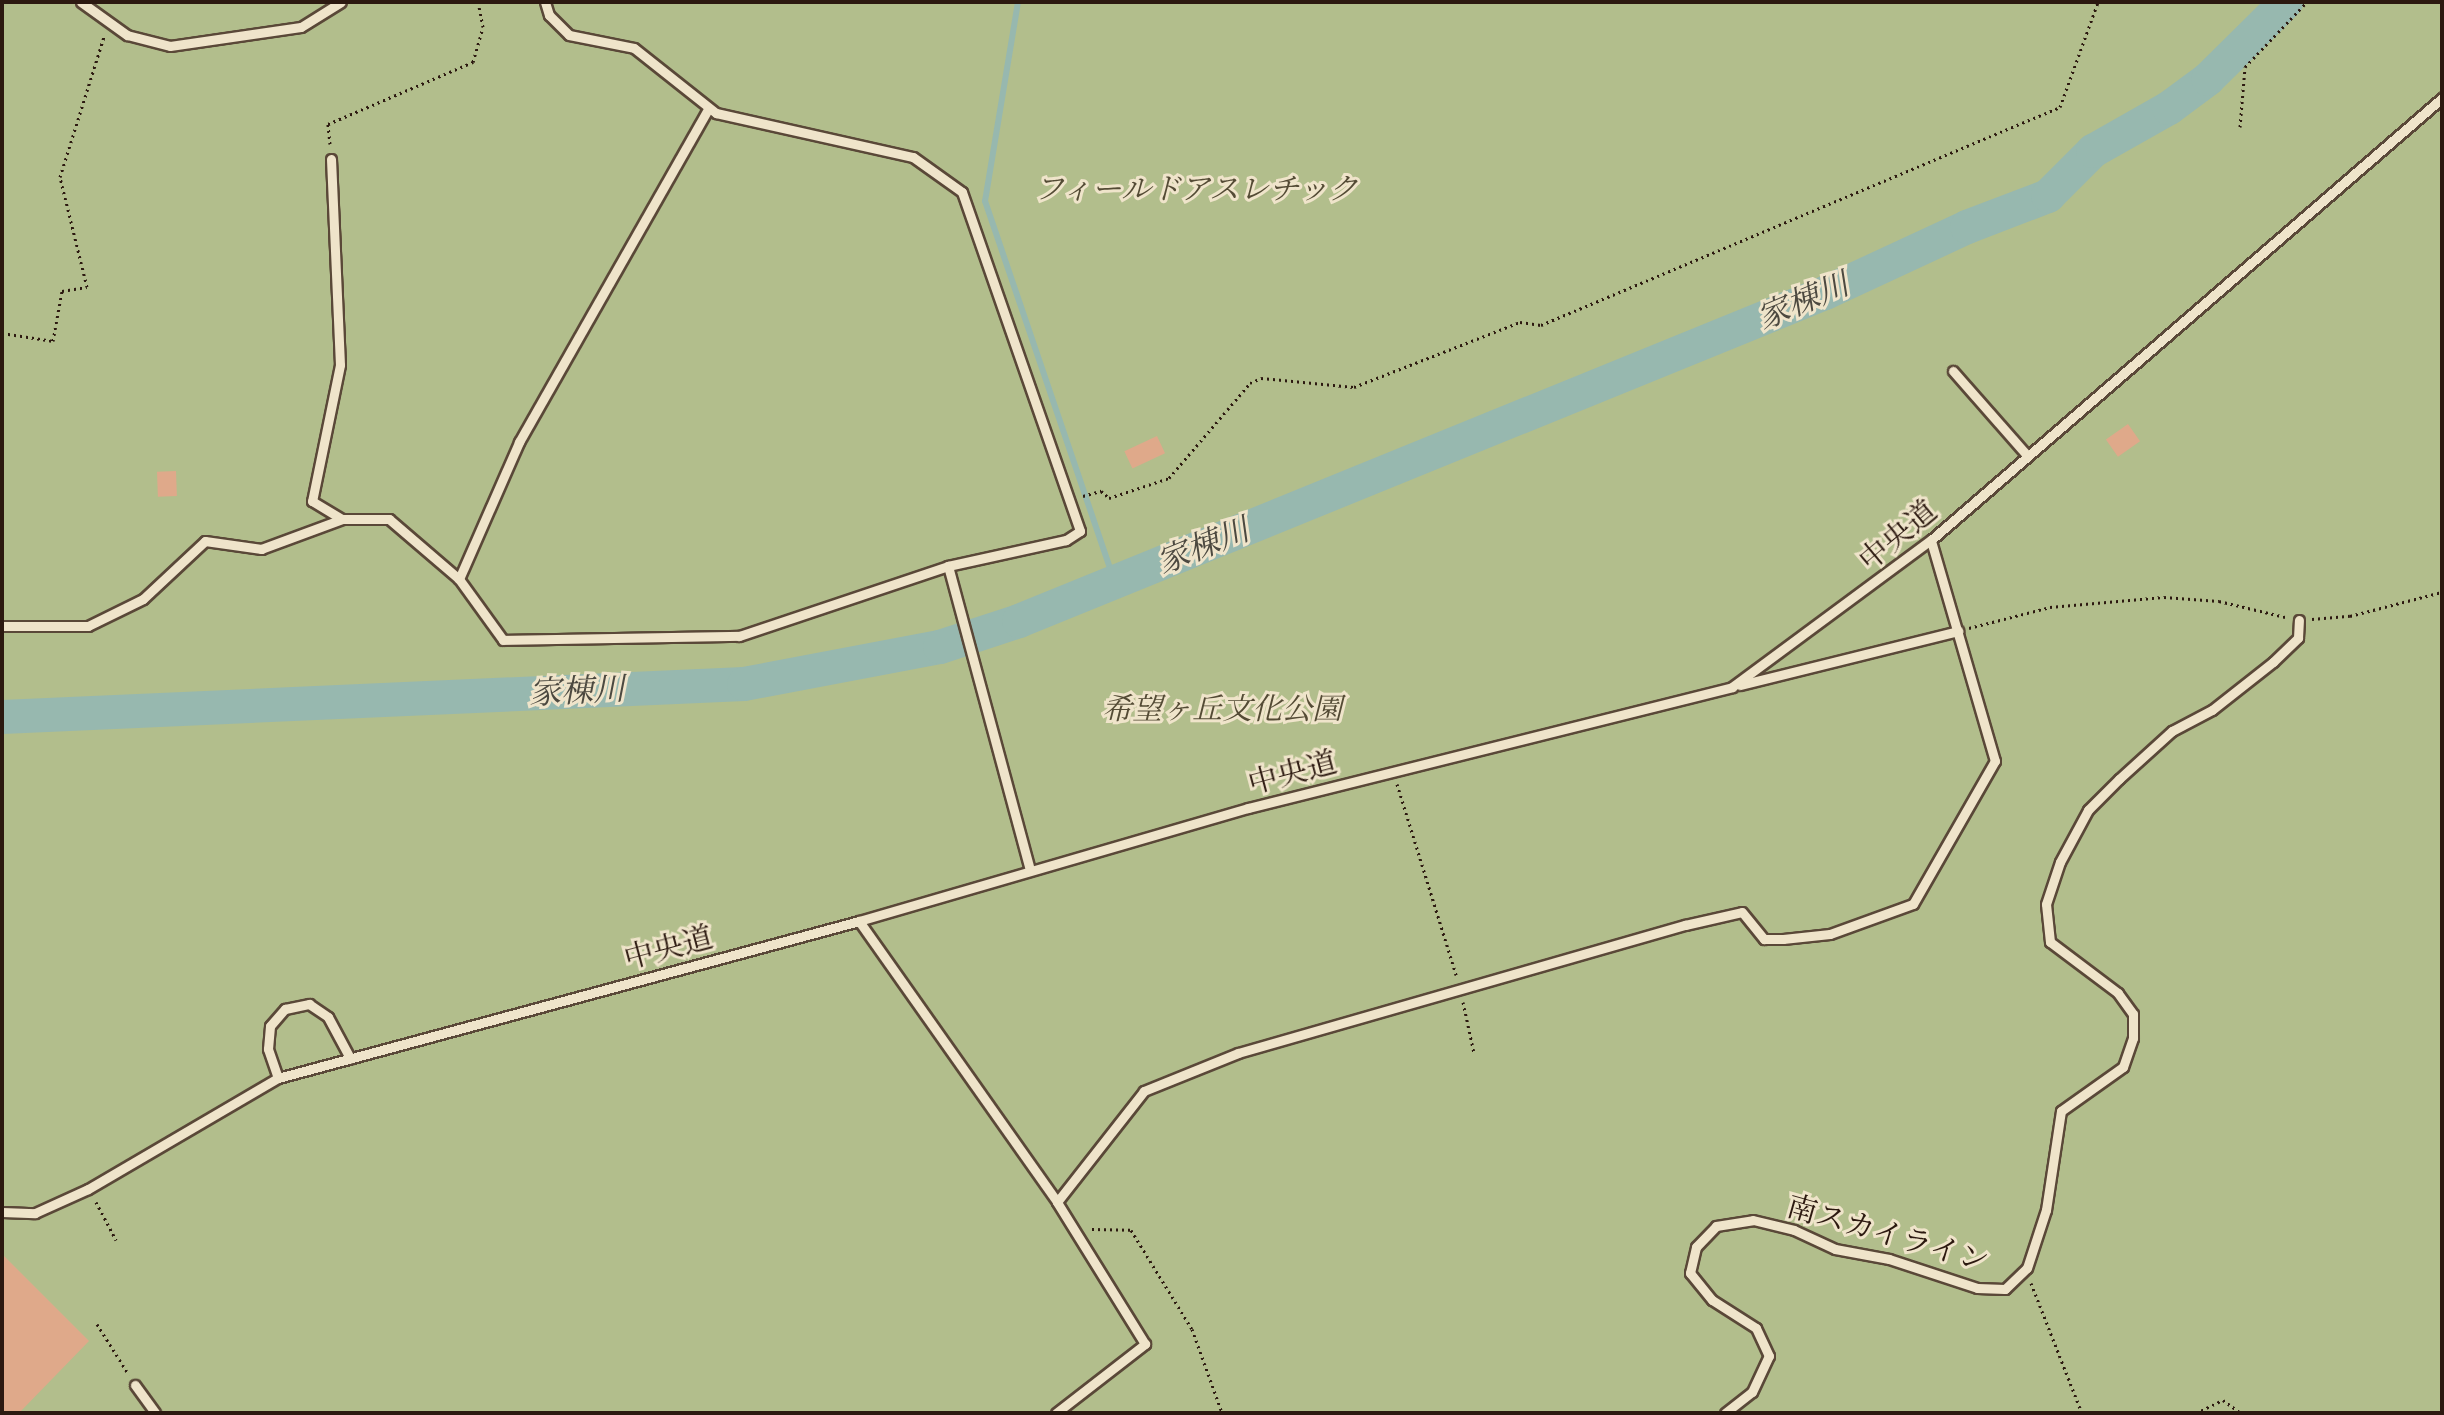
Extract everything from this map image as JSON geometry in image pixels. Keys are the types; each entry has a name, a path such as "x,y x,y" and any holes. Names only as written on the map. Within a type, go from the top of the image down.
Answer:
{"lane":[{"path":"81,2 109,24 150,43 220,42 301,27 341,2"},
{"path":"2,626 88,626 143,599 205,541 261,549 342,519 389,519 459,579 503,640 739,636 948,566 1066,540 1080,531 962,192 913,157 708,109 634,48 569,35 549,15 545,2"},
{"name":"中央道","path":"2,1212 35,1213 88,1189 278,1078 859,921 1030,870 1393,771 1732,687 1931,540 2026,454 2442,98"},
{"path":"459,579 519,442 708,109"},
{"path":"331,159 340,365 312,501 342,519"},
{"path":"1953,371 2026,454"},
{"path":"1057,1202 1144,1091 1238,1053 1460,988 1742,912 1764,939 1783,939 1830,934 1913,904 1995,761 1931,540"},
{"path":"948,566 960,596 1030,870"},
{"name":"南スカイライン","path":"1725,1413 1752,1392 1769,1356 1756,1328 1712,1300 1690,1273 1696,1247 1716,1226 1753,1220 1767,1223 1835,1249 1889,1259 1977,1288 2005,1289 2027,1268 2046,1210 2061,1111 2123,1067 2133,1038 2133,1014 2118,993 2050,942 2046,904 2060,862 2088,810 2172,731 2212,710 2273,662 2298,638 2299,620"},
{"path":"1732,687 1958,631"},
{"path":"859,921 1057,1202 1070,1228 1145,1344 1056,1413"},
{"path":"278,1078 268,1049 270,1026 285,1009 309,1004 328,1017 350,1058"},
{"path":"135,1385 155,1413"}],"path":[{"path":"331,159 328,124 473,62 483,27 478,2"},
{"path":"1069,501 1101,491 1109,498 1169,478 1250,383 1261,378 1354,387 1520,322 1541,325 2060,107 2098,2"},
{"path":"2240,127 2245,67 2307,2"},
{"path":"2,333 53,341 62,291 87,287 60,177 109,24"},
{"path":"1958,631 2050,607 2164,597 2219,601 2299,620 2350,616 2442,592"},
{"path":"1393,771 1460,988 1474,1053"},
{"path":"88,1189 116,1240"},
{"path":"1070,1228 1131,1230 1192,1329 1222,1413"},
{"path":"2027,1268 2040,1314 2082,1413"},
{"path":"97,1324 135,1385"},
{"path":"2196,1413 2223,1400 2241,1413"}],"green space":[{"name":"希望ヶ丘文化公園","path":"2,2 2442,2 2442,1413 2,1413"}],"building":[{"path":"2128,424 2140,441 2118,457 2106,439"},
{"path":"1157,436 1165,453 1132,468 1124,451"},
{"path":"176,471 177,496 158,497 157,472"},
{"path":"2,1254 89,1341 19,1413 2,1413"}],"waterway":[{"path":"1018,2 985,201 1113,578"},
{"name":"家棟川","path":"2,717 744,684 940,647 1019,621 1825,293 1967,227 2048,196 2093,151 2169,108 2208,79 2286,2"}],"park label":[{"name":"フィールドアスレチック","path":"1196,188"}]}
